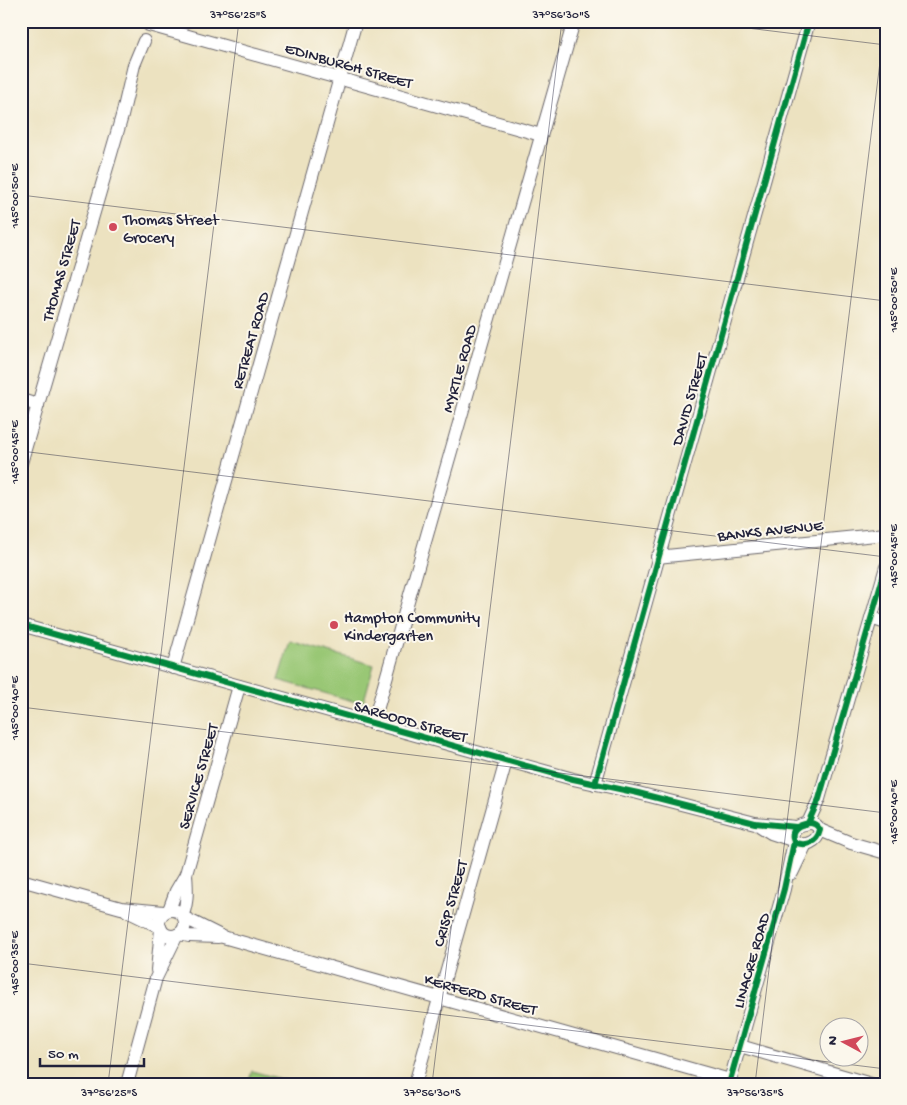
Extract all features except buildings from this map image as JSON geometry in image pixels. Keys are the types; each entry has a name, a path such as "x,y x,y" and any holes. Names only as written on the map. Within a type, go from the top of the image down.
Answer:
{"street":[{"name":"RETREAT ROAD","path":"173,668 356,21"},
{"name":"MYRTLE ROAD","path":"373,724 574,21"},
{"name":"DAVID STREET","path":"594,784 809,21"},
{"name":"EDINBURGH STREET","path":"150,23 541,135"},
{"name":"THOMAS STREET","path":"21,463 122,116 135,88 144,41 150,23"},
{"path":"21,400 38,405"},
{"name":"BANKS AVENUE","path":"658,557 886,534"},
{"name":"LINACRE ROAD","path":"730,1082 784,889 819,799 886,566"},
{"path":"871,618 886,623"},
{"name":"SARGOOD STREET","path":"21,625 506,761 756,824 771,833 806,834 851,843 886,853"},
{"name":"SERVICE STREET","path":"167,911 186,874 239,686"},
{"name":"CRISP STREET","path":"415,1084 506,761"},
{"name":"SERVICE STREET","path":"184,916 187,897 186,874"},
{"path":"21,880 121,908 160,928 166,935 178,935"},
{"path":"121,908 177,910 184,916 186,926 178,935 156,978"},
{"path":"127,1084 156,978 160,919 167,911"},
{"name":"KERFERD STREET","path":"184,916 223,937 730,1082"},
{"name":"KERFERD STREET","path":"178,935 223,937"},
{"path":"740,1046 871,1084"}],"green space":[{"path":"290,641 374,665 363,704 278,680"},
{"path":"252,1071 299,1084 248,1084"}],"cycle path":[{"path":"595,784 809,21"},
{"path":"808,823 819,799 886,567"},
{"path":"21,625 573,779 638,793 755,823 796,827"},
{"path":"729,1084 784,889 794,842 793,832 798,826 809,823 816,825 820,830 816,838 810,843 794,842"}],"place":[{"name":"Thomas Street Grocery","path":"113,227"},
{"name":"Hampton Community Kindergarten","path":"334,625"}]}
